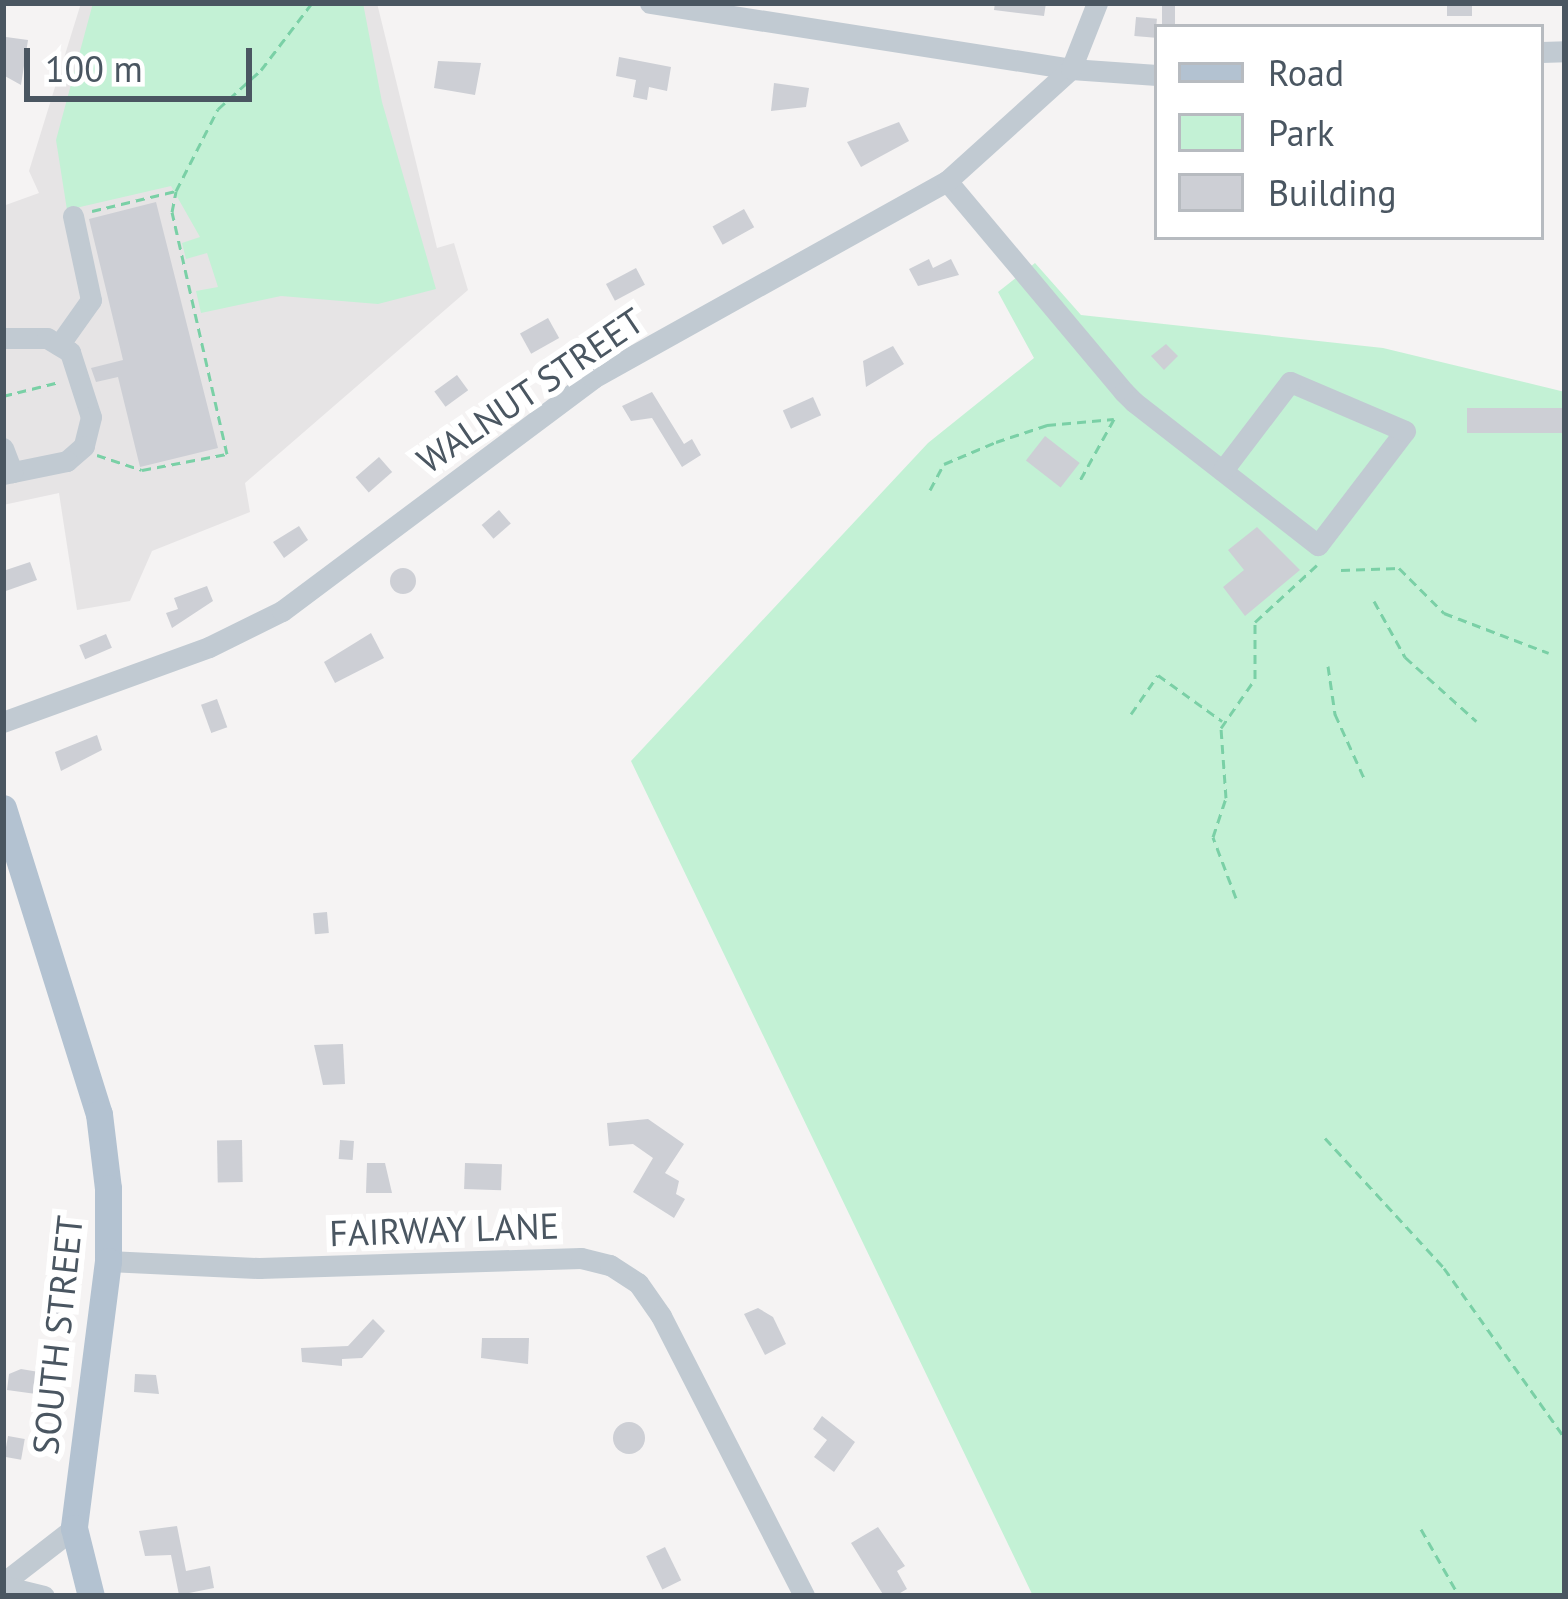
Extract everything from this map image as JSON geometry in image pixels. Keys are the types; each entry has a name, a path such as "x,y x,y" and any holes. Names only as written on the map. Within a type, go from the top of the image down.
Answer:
{"main road":[{"name":"SOUTH STREET","path":"3,808 99,1114 108,1261 74,1528 91,1596"}],"street":[{"path":"650,3 1072,69 1154,75"},
{"name":"WALNUT STREET","path":"3,722 209,647 282,611 593,378 947,181 1072,69 1097,3"},
{"path":"947,181 1115,383 1223,470 1323,550 1406,431 1290,382 1223,470"},
{"path":"59,345 91,300 73,216"},
{"path":"3,338 59,345"},
{"path":"3,448 8,473 67,461 84,446 91,417 78,378 59,345"},
{"name":"FAIRWAY LANE","path":"108,1261 260,1268 581,1258 610,1265 638,1283 661,1316 804,1596"},
{"path":"3,1584 74,1528"},
{"path":"3,1584 44,1596"}],"path":[{"path":"90,452 142,470 227,454 172,212 176,190 218,110 248,86 312,3"},
{"path":"73,216 176,190"},
{"path":"3,396 78,378"},
{"path":"930,490 944,464 996,442 1047,424 1114,419 1078,484"},
{"path":"1236,898 1214,842 1226,804 1223,722 1249,693 1256,669 1255,622 1323,550"},
{"path":"1341,570 1399,568 1444,613 1549,653"},
{"path":"1374,601 1405,656 1476,721"},
{"path":"1328,666 1335,714 1364,778"},
{"path":"1256,669 1267,667"},
{"path":"1131,714 1158,675 1223,722"},
{"path":"1325,1138 1444,1268 1565,1438"},
{"path":"1421,1529 1460,1596"}],"shaded area":[{"path":"81,3 377,3 437,248 454,243 468,290 245,483 250,512 152,551 130,601 77,610 59,493 3,505 3,206 39,193 29,171"}],"green space":[{"path":"93,3 363,3 382,102 436,289 378,304 281,296 201,313 196,291 218,287 207,253 186,259 182,243 200,237 171,186 67,210 56,140"},
{"path":"1035,263 1081,315 1383,348 1565,392 1565,1596 1033,1596 631,761 928,443 1034,358 998,292"}],"building":[{"path":"995,3 1046,3 1044,16 994,10"},
{"path":"1162,3 1175,3 1175,24 1162,24"},
{"path":"1447,3 1472,3 1472,16 1447,16"},
{"path":"1136,17 1157,19 1154,38 1134,36"},
{"path":"6,37 28,40 21,85 3,75"},
{"path":"619,57 671,67 667,91 649,87 647,100 633,97 636,80 616,76"},
{"path":"438,61 481,63 475,95 434,88"},
{"path":"774,83 809,88 806,107 771,111"},
{"path":"899,122 909,141 861,167 847,142"},
{"path":"156,202 218,448 140,467 118,377 96,382 91,368 123,360 89,219"},
{"path":"744,209 754,227 723,245 713,226"},
{"path":"929,259 933,268 951,259 959,275 918,286 909,269"},
{"path":"636,268 645,285 615,301 606,284"},
{"path":"548,318 559,338 531,354 520,334"},
{"path":"1166,344 1178,356 1164,370 1151,356"},
{"path":"893,346 904,364 866,387 863,361"},
{"path":"457,375 468,390 446,407 434,391"},
{"path":"652,392 684,444 692,439 701,455 682,467 652,418 631,421 622,406"},
{"path":"813,397 821,415 791,429 783,410"},
{"path":"1467,408 1565,408 1565,433 1467,433"},
{"path":"1045,436 1080,463 1061,488 1026,460"},
{"path":"379,457 392,472 369,492 356,477"},
{"path":"499,510 511,524 493,539 482,525"},
{"path":"299,526 308,540 284,558 273,542"},
{"path":"1257,527 1300,570 1245,616 1223,587 1244,570 1228,550"},
{"path":"30,562 37,580 3,592 3,571"},
{"path":"403,568 413,571 413,591 403,594 393,591 390,581 393,571"},
{"path":"207,586 213,601 172,628 166,613 178,609 174,598"},
{"path":"371,633 384,658 335,683 324,662"},
{"path":"106,634 112,648 85,659 79,645"},
{"path":"217,699 227,727 211,733 201,705"},
{"path":"97,735 102,750 61,771 55,752"},
{"path":"327,912 329,933 315,934 313,913"},
{"path":"343,1044 345,1084 323,1085 314,1045"},
{"path":"648,1119 684,1144 665,1173 679,1181 676,1194 685,1199 674,1218 633,1192 653,1158 633,1144 609,1146 607,1123"},
{"path":"217,1140 242,1140 243,1182 218,1182"},
{"path":"340,1140 354,1141 353,1160 339,1159"},
{"path":"367,1163 385,1163 392,1193 366,1193"},
{"path":"465,1163 502,1164 501,1190 464,1189"},
{"path":"52,1292 71,1296 65,1324 46,1320"},
{"path":"758,1308 773,1317 786,1344 765,1355 744,1314"},
{"path":"373,1319 385,1331 362,1358 342,1359 342,1366 302,1362 301,1348 348,1346"},
{"path":"482,1338 529,1338 528,1364 481,1358"},
{"path":"21,1369 39,1372 36,1394 7,1390 9,1374"},
{"path":"135,1374 156,1375 159,1394 134,1392"},
{"path":"822,1416 855,1442 834,1472 814,1457 827,1440 813,1429"},
{"path":"629,1422 640,1427 645,1438 640,1449 629,1454 618,1449 613,1438 618,1427"},
{"path":"8,1436 25,1439 21,1460 4,1457"},
{"path":"177,1526 186,1571 210,1566 214,1588 179,1595 171,1555 145,1556 139,1531"},
{"path":"878,1527 905,1566 897,1571 907,1589 895,1596 884,1596 851,1543"},
{"path":"665,1547 681,1580 662,1589 646,1556"}]}
